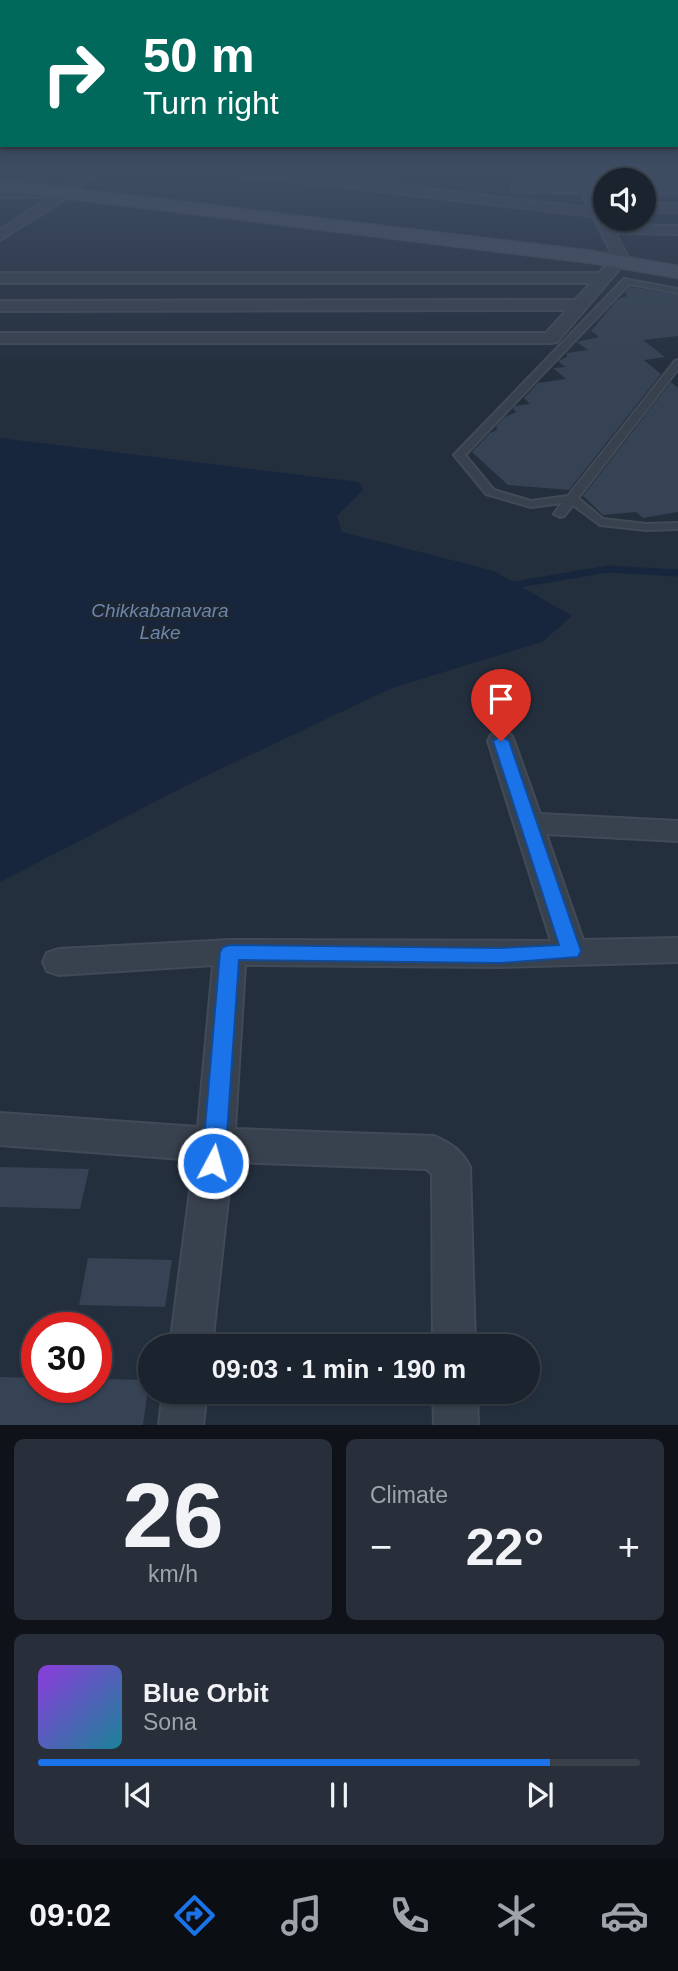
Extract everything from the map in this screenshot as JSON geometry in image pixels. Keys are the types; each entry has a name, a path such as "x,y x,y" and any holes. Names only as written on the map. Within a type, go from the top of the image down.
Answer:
{"main road":[{"path":"424,238 621,262 678,272"}],"street":[{"path":"0,338 551,338 621,262 611,238"},
{"path":"0,278 604,278"},
{"path":"0,306 580,305"},
{"path":"501,741 571,951"},
{"path":"530,824 678,831"},
{"path":"59,962 230,952 500,955 678,950"},
{"path":"192,1334 215,1146 230,952"},
{"path":"0,1129 215,1146 434,1153 451,1167 454,1334"},
{"path":"181,1425 183,1404"},
{"path":"455,1404 456,1425"}],"lane":[{"path":"678,291 627,281 459,455 490,492 531,504 572,499 600,522 646,527 678,526"},
{"path":"560,514 678,363"}],"water":[{"name":"Chikkabanavara Lake","path":"0,438 359,482 363,490 337,516 342,532 494,571 572,616 542,642 392,688 195,781 0,882"}],"building":[{"path":"630,287 678,295 678,336 643,340 665,357 644,360 661,374 569,490 508,485 472,452 490,433 497,430 496,426 505,417 516,412 513,409 515,406 530,404 524,398 538,383 566,379 553,368 565,367 558,361 567,357 567,353 588,350 577,342 599,337 591,331 617,300 627,296 625,292"},
{"path":"671,382 678,388 678,512 643,518 636,512 603,515 583,496"},
{"path":"0,1167 89,1169 80,1209 0,1207"},
{"path":"88,1258 172,1260 165,1307 79,1305"},
{"path":"0,1377 21,1378 21,1403 112,1403 112,1379 138,1380 138,1404 146,1404 143,1425 0,1425"}],"waterway":[{"path":"508,586 608,569 678,573"}],"route":[{"path":"213,1163 230,952 500,955 571,951 501,741"}]}
